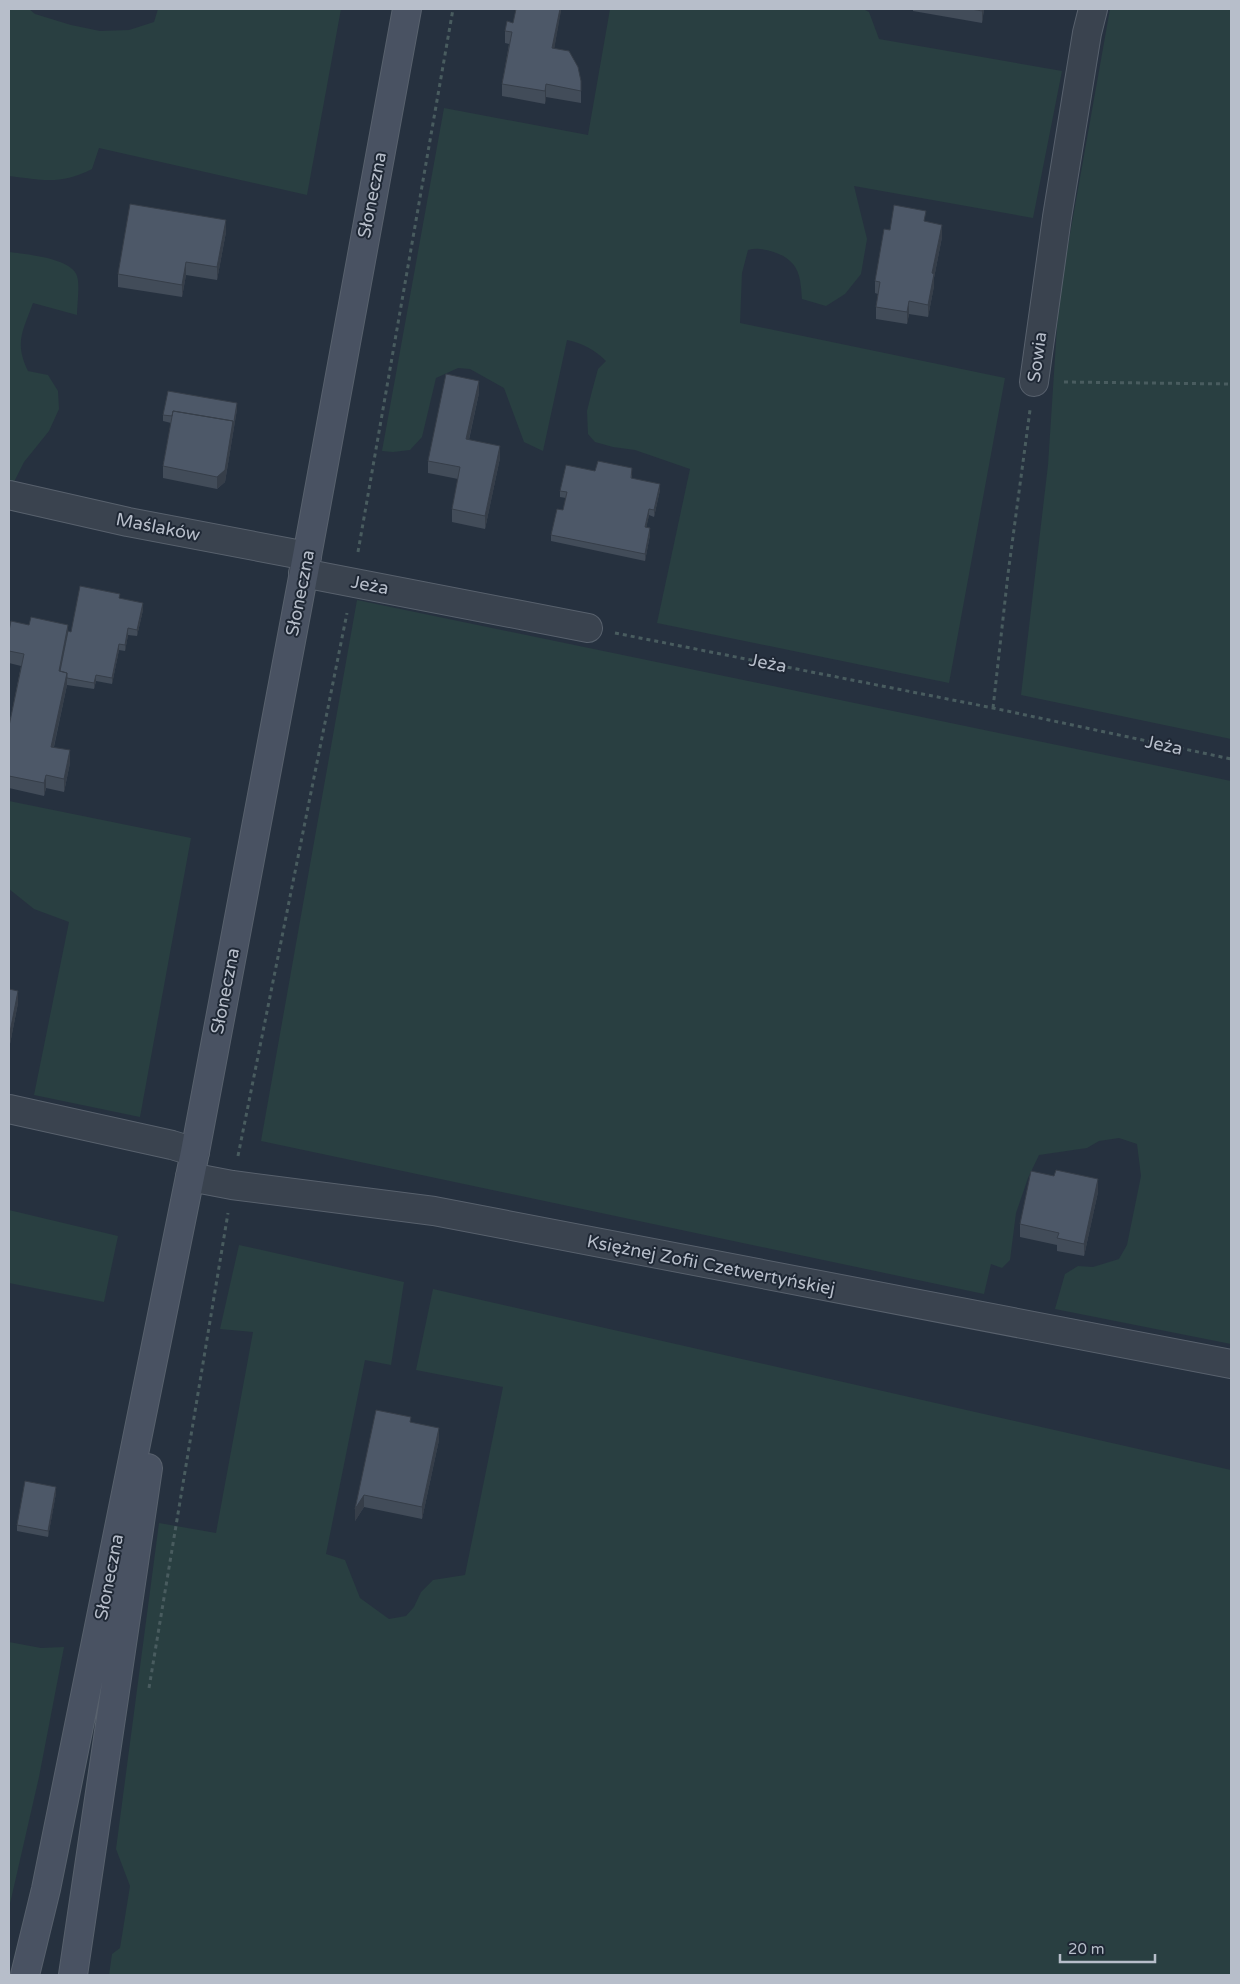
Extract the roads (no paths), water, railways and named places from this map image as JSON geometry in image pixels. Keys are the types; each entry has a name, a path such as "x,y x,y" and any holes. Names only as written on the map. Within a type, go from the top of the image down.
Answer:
{"main road":[{"name":"Słoneczna","path":"25,1975 43,1904 192,1164 407,9"},
{"name":"Słoneczna","path":"73,1975 192,1164"}],"street":[{"name":"Sowia","path":"1034,382 1058,208 1087,33 1093,9"},
{"name":"Maślaków","path":"9,495 305,565"},
{"name":"Jeża","path":"305,565 353,581 588,628"},
{"name":"Księżnej Zofii Czetwertyńskiej","path":"9,1109 172,1145 192,1164 232,1185 434,1211 1231,1364"}]}
